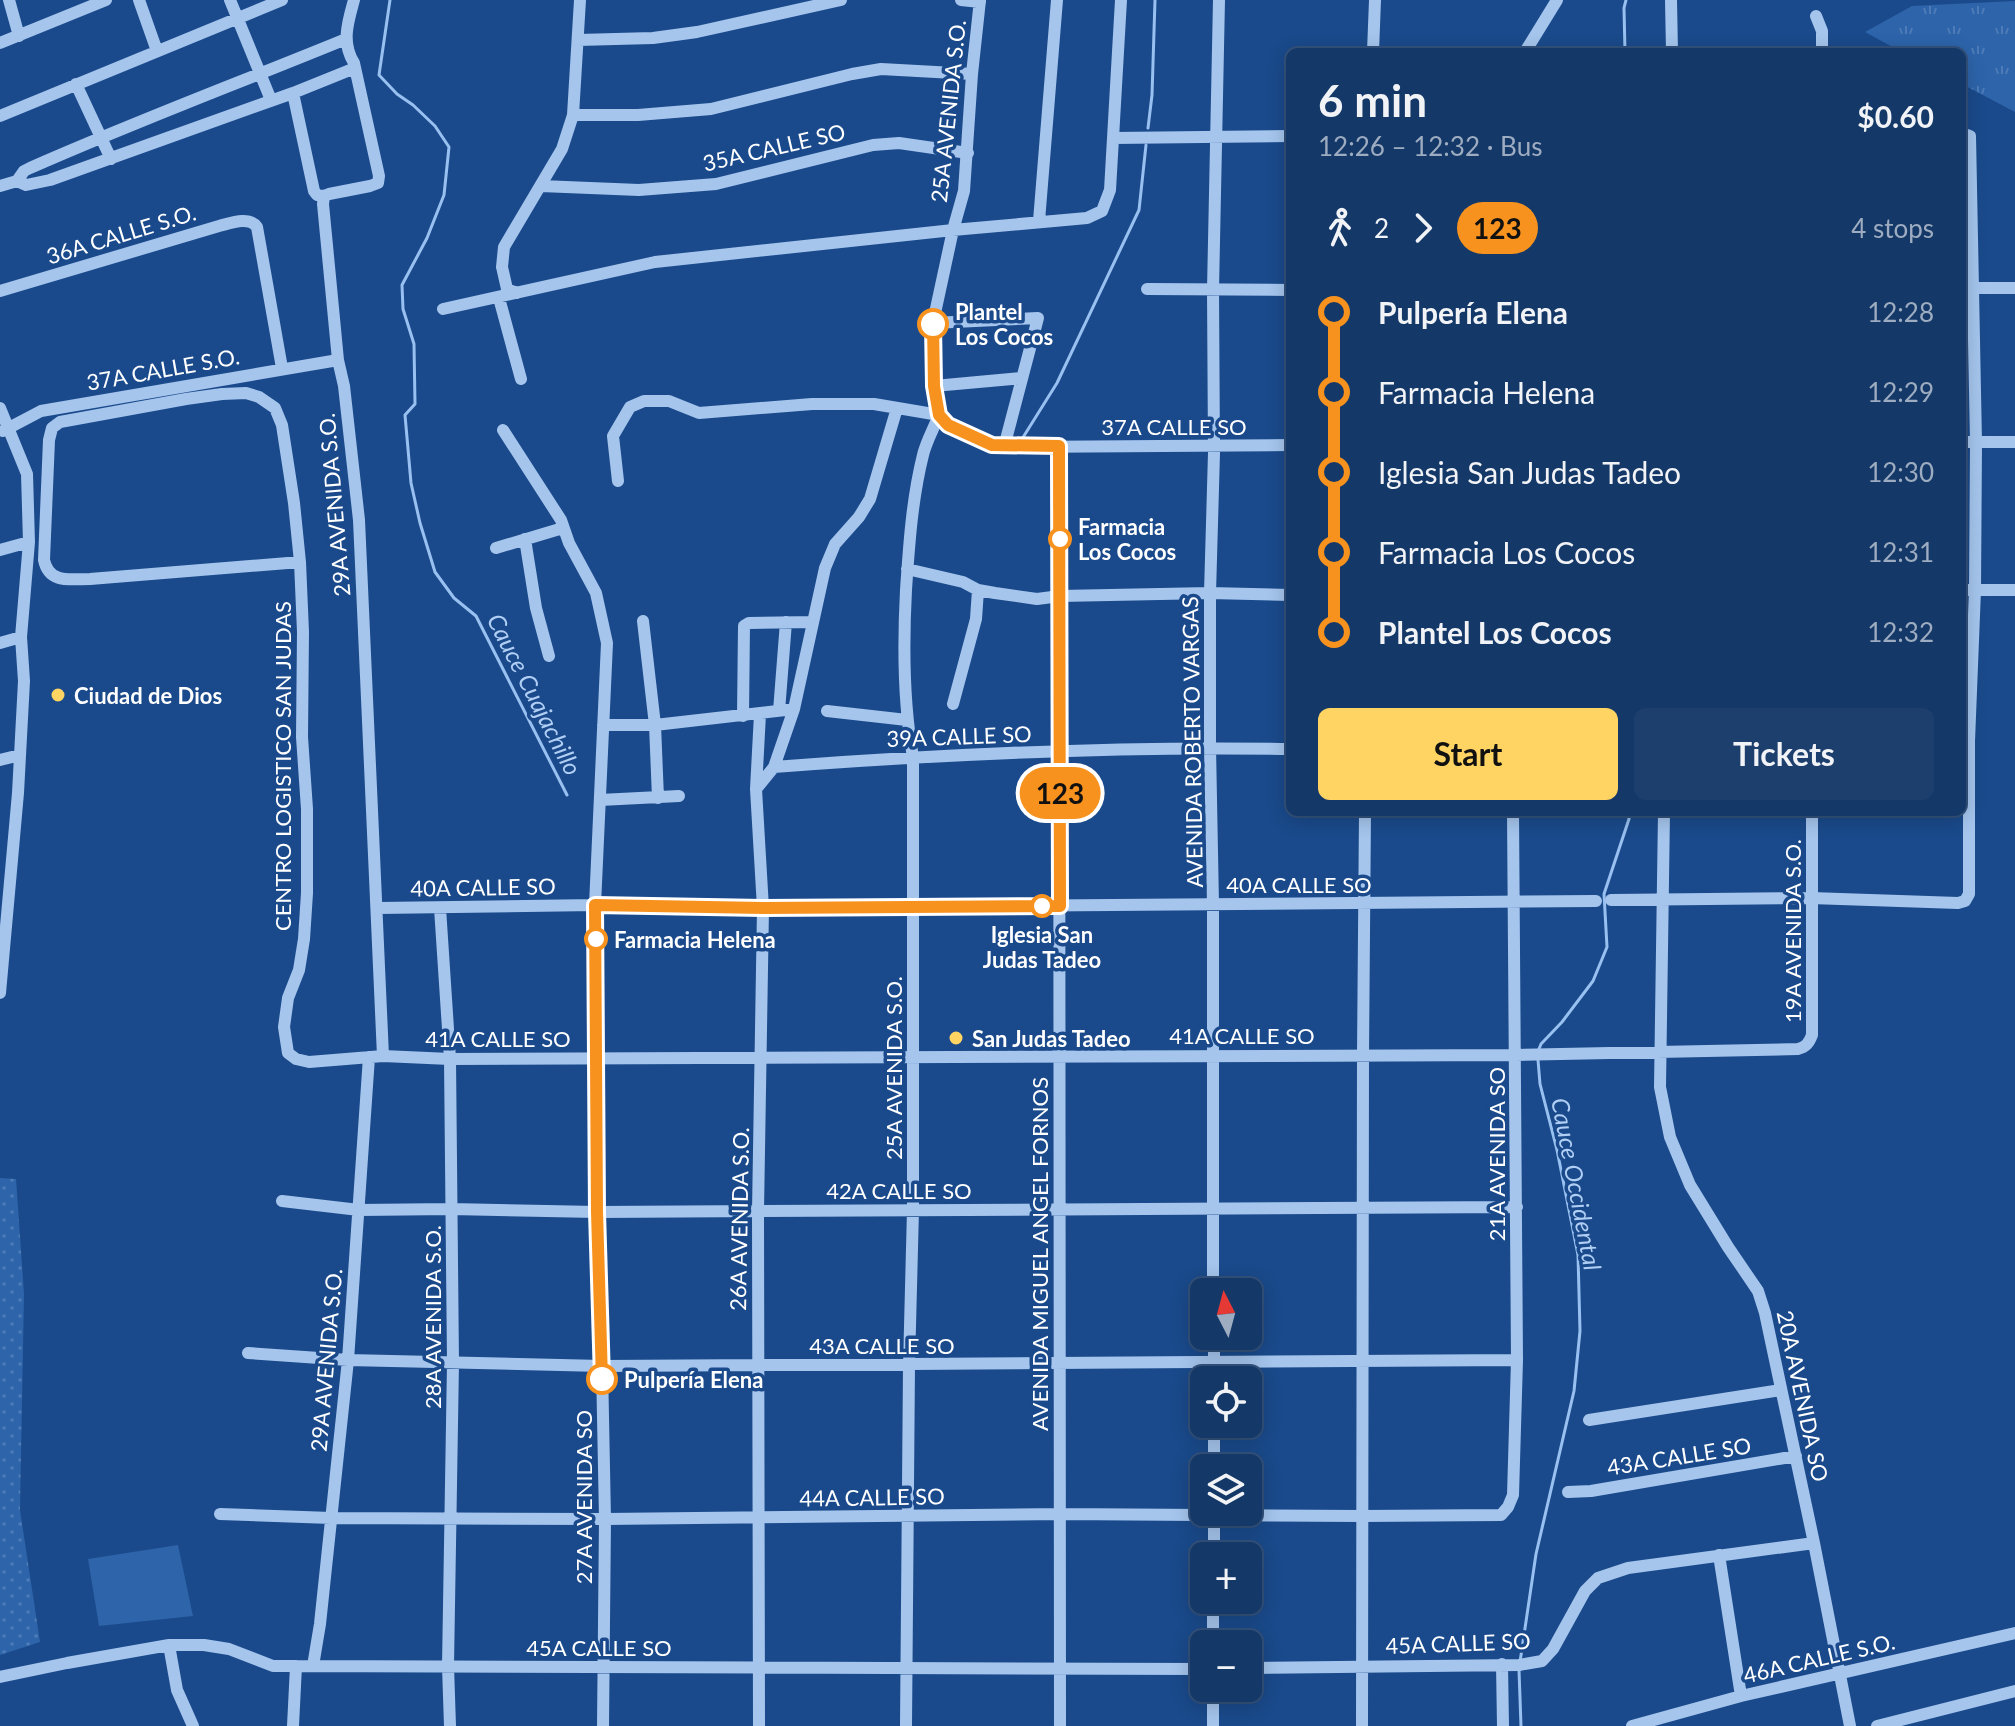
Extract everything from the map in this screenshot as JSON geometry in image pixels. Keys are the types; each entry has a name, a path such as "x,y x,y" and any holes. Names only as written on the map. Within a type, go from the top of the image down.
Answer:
{"street":[{"path":"9,0 19,36"},
{"path":"0,43 80,5 106,0"},
{"path":"139,0 157,51"},
{"path":"230,0 271,100"},
{"path":"0,116 282,0"},
{"path":"293,93 317,195 378,183 378,171 346,39 354,0"},
{"path":"517,293 507,289 504,282 504,247 562,149 573,115 580,0"},
{"path":"578,40 653,38 697,32 841,0"},
{"path":"961,0 980,1"},
{"path":"1039,221 1057,0"},
{"path":"443,309 655,262 1087,218 1102,211 1110,190 1121,0"},
{"name":"AVENIDA ROBERTO VARGAS","path":"1213,1278 1210,593 1219,0"},
{"path":"1373,48 1375,0"},
{"path":"1527,48 1557,0"},
{"path":"1671,0 1672,48"},
{"name":"25A AVENIDA S.O.","path":"906,1726 913,1210 913,757 907,720 904,637 907,569 916,492 923,452 939,415 934,386 933,323 964,191 980,1"},
{"path":"1816,16 1822,31 1822,48"},
{"path":"0,186 17,181 24,171 100,137 346,39"},
{"path":"17,181 26,185 42,182 111,159 355,68"},
{"path":"573,115 638,115 711,109 881,69 972,74"},
{"path":"76,84 111,159"},
{"path":"1966,134 1969,442 1966,691"},
{"path":"1113,138 1286,136"},
{"name":"35A CALLE SO","path":"541,186 639,190 716,184 873,145 899,143 968,153"},
{"name":"29A AVENIDA S.O.","path":"324,196 338,360 344,386 359,520 383,1056"},
{"name":"36A CALLE S.O.","path":"0,291 219,226 249,220 257,227 282,368"},
{"path":"1967,288 2015,288"},
{"path":"1147,289 1286,290"},
{"path":"499,298 521,379"},
{"path":"933,323 1038,318 1004,447"},
{"name":"37A CALLE S.O.","path":"4,431 41,411 338,360"},
{"path":"934,386 1022,378"},
{"name":"CENTRO LOGISTICO SAN JUDAS","path":"296,1059 288,1053 284,1027 288,998 299,970 304,939 307,809 302,737 300,562 282,425 275,408 259,397 246,393 186,399 60,422 52,428 44,560 46,571 58,580 300,562"},
{"path":"618,481 613,436 630,407 644,401 669,401 699,413 812,404 874,404 939,415 948,425 992,445 1059,446"},
{"path":"0,408 4,431 27,474 29,542 21,637 24,681 20,755 0,993"},
{"path":"756,789 774,767 794,709 825,568 835,544 870,499 897,408"},
{"name":"27A AVENIDA SO","path":"503,430 561,520 569,543 596,593 607,643 595,905 594,1058 605,1519 603,1726"},
{"path":"1969,442 2015,442"},
{"name":"37A CALLE SO","path":"1059,446 1286,445"},
{"name":"AVENIDA MIGUEL ANGEL FORNOS","path":"1059,446 1060,1726"},
{"path":"496,548 563,528"},
{"path":"525,539 536,608 549,656"},
{"path":"0,550 29,542"},
{"path":"907,569 963,582 978,590 1037,599 1210,593 1286,595"},
{"path":"953,704 976,619 978,590"},
{"path":"1968,590 2015,590"},
{"path":"643,621 655,725 658,798"},
{"path":"779,711 786,622"},
{"path":"743,716 744,626 749,623 813,622"},
{"path":"0,643 21,637"},
{"path":"603,725 655,725 794,709"},
{"path":"827,711 907,720"},
{"name":"26A AVENIDA S.O.","path":"759,1726 758,1211 763,908 756,789 760,714"},
{"name":"39A CALLE SO","path":"774,767 913,757 1210,747 1286,749"},
{"path":"0,760 20,755"},
{"path":"1611,900 1811,898 1965,901 1969,894 1966,779"},
{"path":"600,800 679,796"},
{"path":"1362,1726 1365,816"},
{"name":"21A AVENIDA SO","path":"1513,816 1517,1360 1513,1495"},
{"name":"20A AVENIDA SO","path":"1664,816 1660,1087 1670,1137 1690,1185 1758,1291 1768,1322 1850,1726"},
{"name":"19A AVENIDA S.O.","path":"1804,1047 1812,1035 1812,816"},
{"name":"40A CALLE SO","path":"378,908 1596,901"},
{"name":"28A AVENIDA S.O.","path":"440,908 450,1059 453,1363 449,1517 450,1726"},
{"name":"41A CALLE SO","path":"296,1059 309,1062 383,1056 450,1059 1515,1055 1804,1047"},
{"name":"29A AVENIDA S.O.","path":"313,1666 348,1360 369,1057"},
{"name":"42A CALLE SO","path":"282,1201 359,1210 597,1212 1517,1207"},
{"path":"1214,1350 1214,1366"},
{"name":"43A CALLE SO","path":"248,1353 348,1360 602,1366 1517,1360"},
{"path":"1589,1420 1781,1390"},
{"name":"43A CALLE SO","path":"1568,1492 1591,1491 1796,1456"},
{"name":"44A CALLE SO","path":"1262,1514 1501,1515 1513,1495"},
{"name":"44A CALLE SO","path":"220,1514 331,1518 605,1519 1190,1513"},
{"name":"45A CALLE SO","path":"1262,1668 1519,1665 1542,1661 1553,1649 1585,1591 1598,1578 1628,1568 1814,1543"},
{"path":"1719,1555 1741,1696"},
{"name":"46A CALLE S.O.","path":"1632,1726 1741,1696 2015,1633"},
{"path":"169,1645 177,1690 193,1726"},
{"name":"45A CALLE SO","path":"0,1677 169,1645 229,1649 273,1666 1190,1669"},
{"path":"1502,1664 1503,1726"},
{"path":"293,1726 296,1666"},
{"path":"1877,1726 2015,1691"},
{"path":"1213,1702 1213,1726"}],"green space":[{"path":"2015,1 2015,112 1966,86 1966,48 1895,48 1865,32 1912,6"},
{"path":"0,1178 16,1179 24,1294 20,1510 40,1642 0,1655"},
{"path":"178,1545 193,1616 99,1626 88,1559"}],"waterway":[{"name":"Cauce Cuajachillo","path":"390,0 379,75 435,126 449,147 444,195 427,238 402,285 403,309 414,344 415,404 405,415 411,483 435,572 454,598 476,616 567,795"},
{"path":"1148,128 1155,0"},
{"name":"Cauce Occidental","path":"1625,48 1626,0"},
{"path":"1022,439 1057,383 1139,210 1146,145"},
{"name":"Cauce Occidental","path":"1539,1049 1593,981 1607,947 1604,894 1629,816"},
{"name":"Cauce Occidental","path":"1520,1662 1536,1554 1574,1391 1580,1331 1578,1255 1540,1084 1538,1060"},
{"name":"Cauce Occidental","path":"1519,1670 1521,1726"}],"bus line":[{"name":"123","path":"602,1379 594,1058 595,905 763,908 1060,906 1059,446 992,445 948,425 939,415 934,386 933,324"}],"place":[{"name":"Plantel Los Cocos","path":"933,324"},
{"name":"Farmacia Los Cocos","path":"1060,539"},
{"name":"Ciudad de Dios","path":"58,695"},
{"name":"Iglesia San Judas Tadeo","path":"1042,906"},
{"name":"Farmacia Helena","path":"596,939"},
{"name":"San Judas Tadeo","path":"956,1038"},
{"name":"Pulpería Elena","path":"602,1379"}]}
